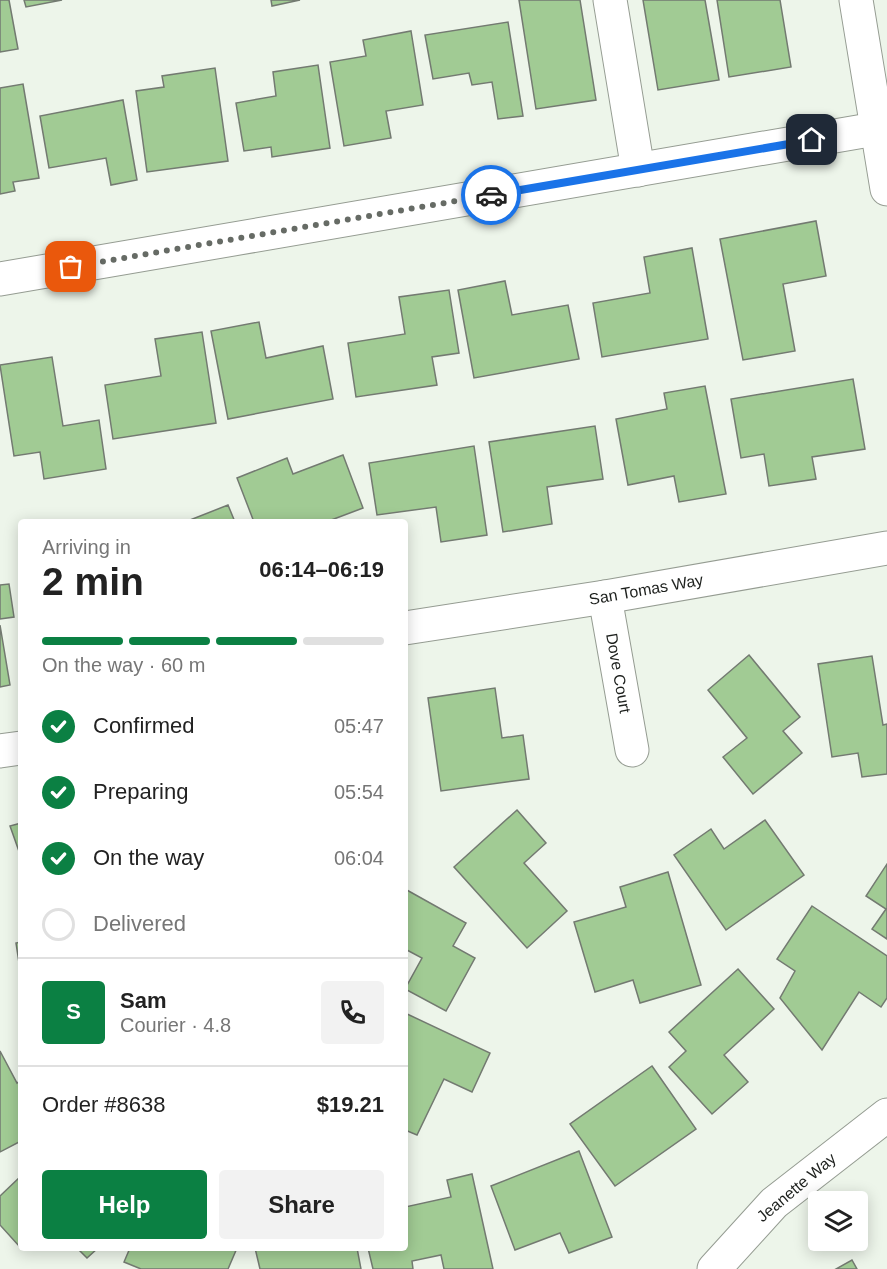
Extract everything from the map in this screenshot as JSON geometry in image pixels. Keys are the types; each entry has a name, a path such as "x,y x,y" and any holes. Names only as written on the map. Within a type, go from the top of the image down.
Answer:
{"street":[{"path":"610,0 638,170"},
{"path":"856,0 882,128 887,189"},
{"path":"0,279 882,128"},
{"name":"San Tomas Way","path":"408,628 605,597 887,548"},
{"name":"Dove Court","path":"605,597 632,750"},
{"path":"0,751 18,748"},
{"name":"Jeanette Way","path":"714,1269 774,1203 884,1122"}],"building":[{"path":"0,0 9,0 18,49 0,52"},
{"path":"24,0 62,0 26,7"},
{"path":"271,0 300,0 272,6"},
{"path":"519,0 580,0 596,100 536,109"},
{"path":"643,0 705,0 719,80 658,90"},
{"path":"717,0 780,0 791,67 729,77"},
{"path":"508,22 523,116 498,119 492,82 472,85 469,73 433,79 425,35"},
{"path":"411,31 423,105 386,111 391,138 344,146 330,62 366,56 363,40"},
{"path":"318,65 330,148 272,157 271,147 244,151 236,103 276,96 273,72"},
{"path":"215,68 228,161 147,172 136,91 164,87 162,76"},
{"path":"23,84 39,178 13,182 15,191 0,194 0,88"},
{"path":"123,100 137,180 111,185 106,158 49,168 40,116"},
{"path":"816,221 826,276 783,284 795,351 743,360 720,239"},
{"path":"692,248 708,339 602,357 593,303 650,293 644,257"},
{"path":"505,281 512,315 568,305 579,359 474,378 458,290"},
{"path":"449,290 459,353 432,357 437,385 356,397 348,343 405,334 399,297"},
{"path":"259,322 266,358 323,346 333,399 228,419 211,331"},
{"path":"202,332 216,423 113,439 105,385 161,376 155,339"},
{"path":"52,357 63,426 99,420 106,469 44,479 40,452 14,456 0,365"},
{"path":"853,379 865,449 812,457 816,479 769,486 764,454 741,458 731,399"},
{"path":"705,386 726,494 679,502 674,476 628,485 616,419 667,409 664,393"},
{"path":"595,426 603,479 547,487 552,524 503,532 489,442"},
{"path":"474,446 487,535 441,542 436,507 377,515 369,463"},
{"path":"343,455 363,508 334,519 253,519 237,478 287,458 293,474"},
{"path":"228,505 234,519 193,519"},
{"path":"9,584 14,617 0,619 0,585"},
{"path":"0,625 10,685 0,687"},
{"path":"749,655 800,717 783,731 802,753 753,794 723,757 747,738 708,690"},
{"path":"872,656 883,725 887,724 887,774 862,777 858,753 832,757 818,664"},
{"path":"495,688 502,738 523,735 529,779 441,791 428,698"},
{"path":"517,810 546,843 524,863 567,911 527,948 454,867"},
{"path":"765,820 804,875 726,930 674,855 711,829 724,849"},
{"path":"18,824 18,849 10,826"},
{"path":"887,864 887,939 872,929 886,909 866,896"},
{"path":"668,872 701,985 640,1003 633,980 595,992 574,922 626,907 620,887"},
{"path":"408,891 466,923 453,946 475,958 446,1011 408,991 408,984 422,958 408,951"},
{"path":"812,906 887,956 887,998 881,1007 859,992 822,1050 780,998 795,971 777,959"},
{"path":"738,969 774,1009 724,1055 748,1082 712,1114 669,1067 686,1051 669,1032"},
{"path":"408,1014 490,1053 472,1092 444,1079 417,1135 408,1131"},
{"path":"0,1051 18,1082 18,1143 0,1152"},
{"path":"652,1066 696,1129 615,1186 570,1124"},
{"path":"579,1151 612,1237 569,1253 560,1233 515,1250 491,1186"},
{"path":"472,1174 493,1269 444,1269 441,1255 412,1261 413,1269 373,1269 369,1251 408,1251 408,1206 451,1197 447,1180"},
{"path":"18,1179 18,1245 0,1225 0,1196"},
{"path":"80,1251 95,1251 87,1258"},
{"path":"129,1251 236,1251 228,1269 141,1269 124,1262"},
{"path":"256,1251 358,1251 361,1269 260,1269"},
{"path":"852,1260 857,1269 836,1269"}],"way so far":[{"path":"71,267 491,195"}],"route":[{"path":"491,195 812,140"}]}
